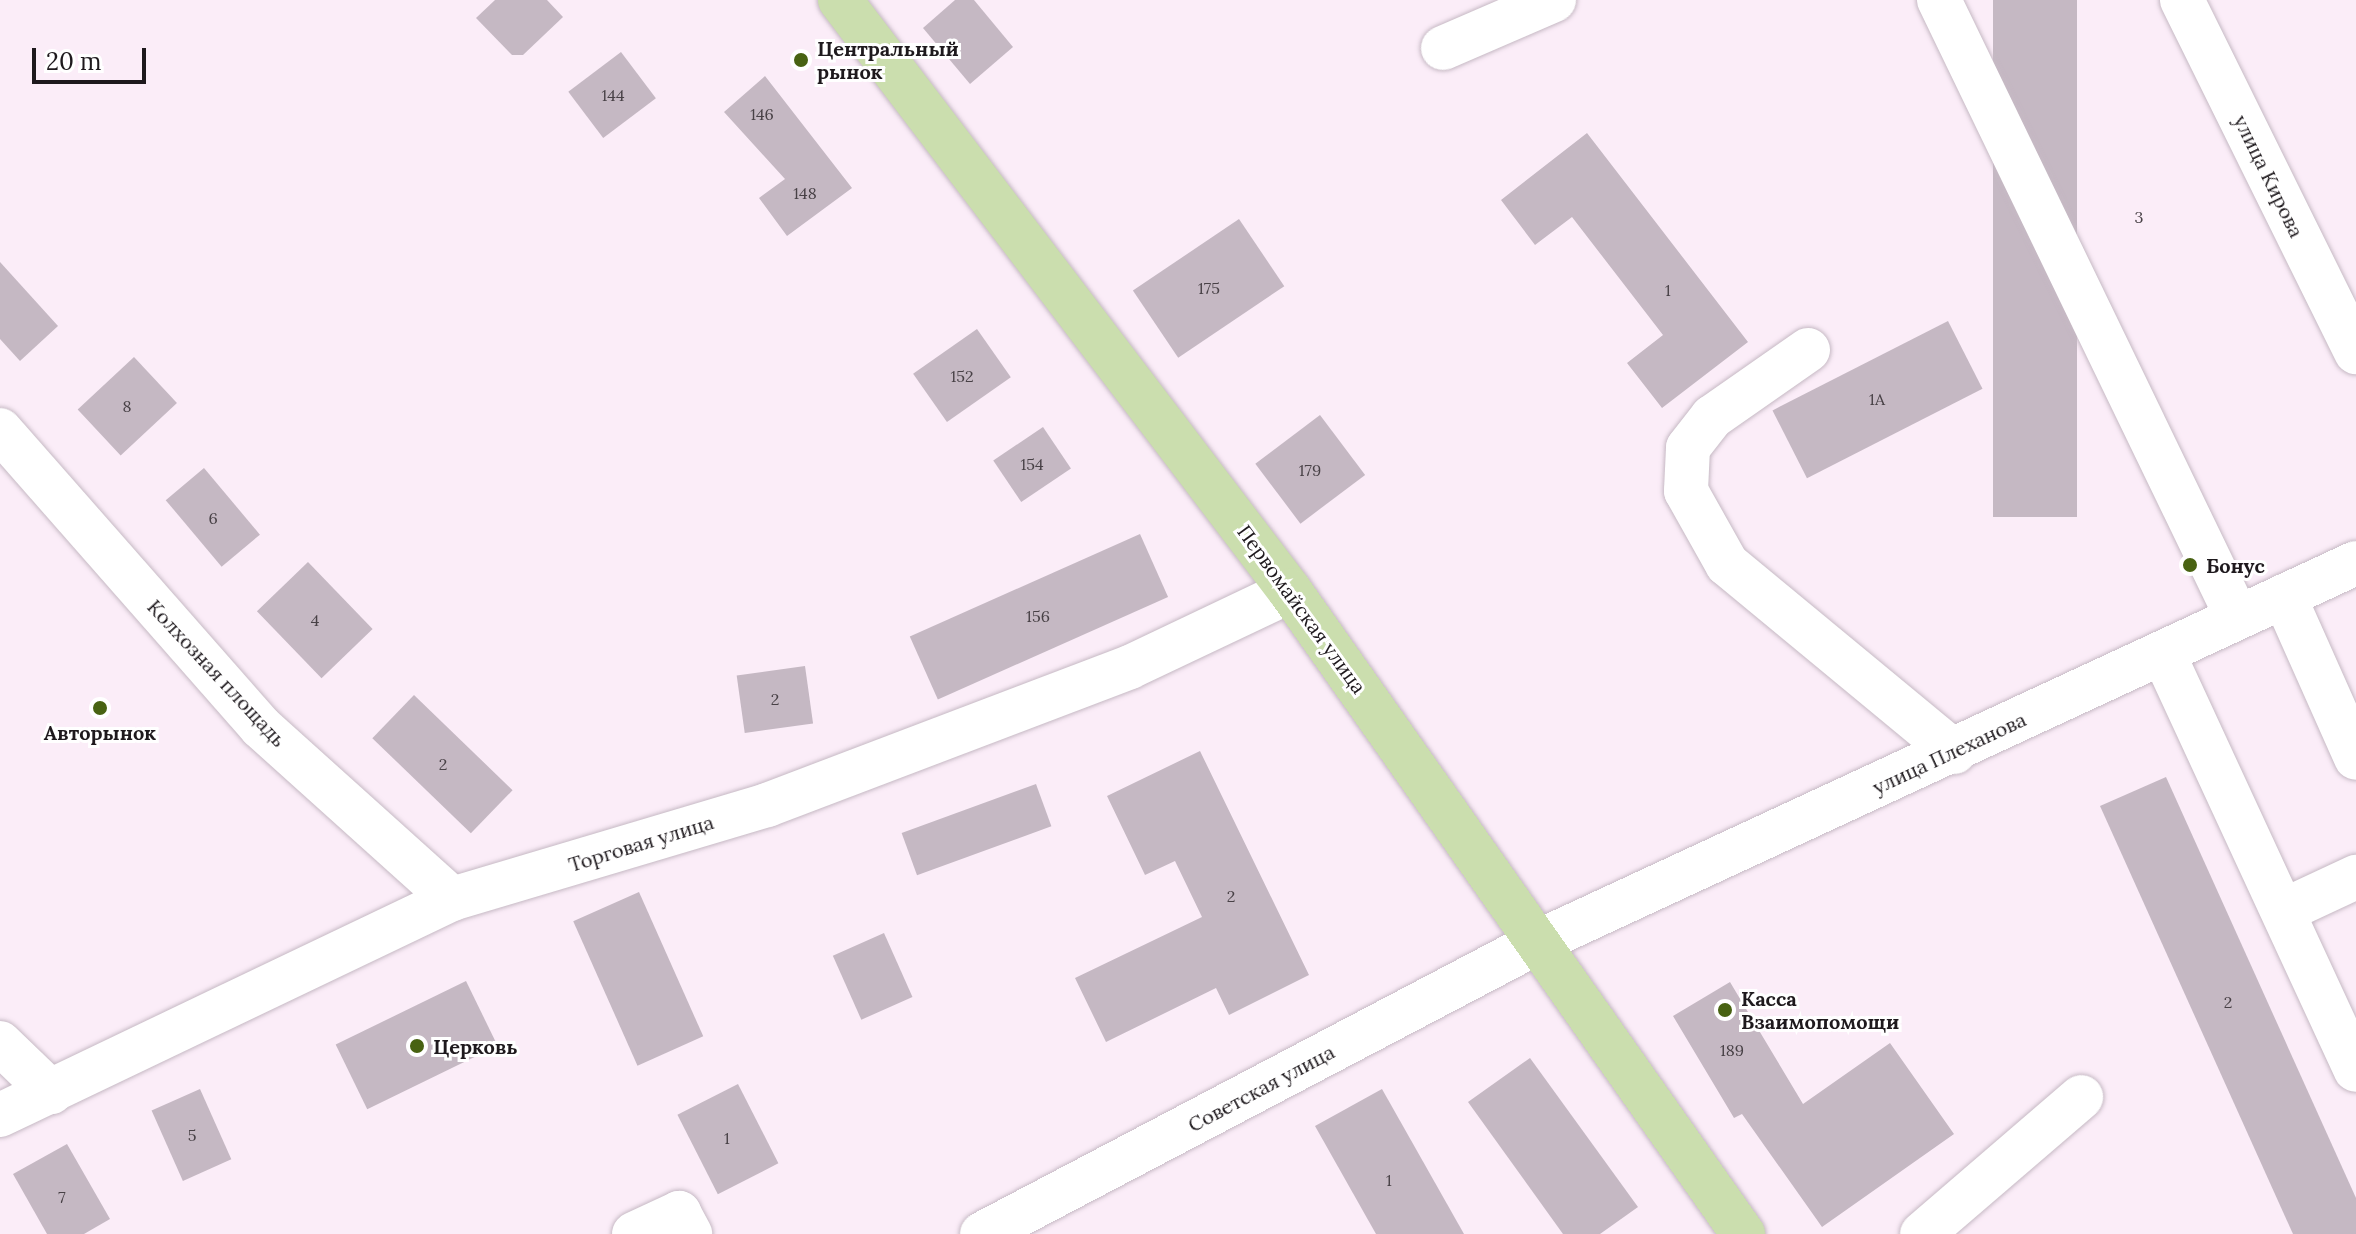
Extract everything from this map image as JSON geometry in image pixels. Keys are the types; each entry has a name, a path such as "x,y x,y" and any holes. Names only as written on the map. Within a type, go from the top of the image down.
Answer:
{"main road":[{"name":"Первомайская улица","path":"840,0 1290,591 1540,941 1743,1234"}],"street":[{"path":"1443,48 1554,0"},
{"path":"1939,0 2237,617"},
{"name":"улица Кирова","path":"2182,0 2356,352"},
{"path":"1808,350 1712,417 1688,448 1686,491 1727,564 1954,752"},
{"name":"Колхозная площадь","path":"0,430 261,727 452,899"},
{"name":"улица Плеханова","path":"1540,941 1954,752 2356,563"},
{"name":"Торговая улица","path":"0,1115 452,899 767,805 1130,667 1290,591"},
{"path":"2284,596 2356,758"},
{"path":"2163,653 2356,1070"},
{"path":"2283,911 2356,877"},
{"name":"Советская улица","path":"982,1234 1540,941"},
{"path":"0,1043 51,1092"},
{"path":"1922,1234 2081,1097"},
{"path":"634,1234 679,1213 690,1234"}],"building":[{"path":"495,0 547,0 563,17 523,55 512,55 476,18"},
{"path":"955,0 974,0 1013,47 970,84 923,28"},
{"path":"1993,0 2077,0 2077,517 1993,517"},
{"path":"621,52 656,98 603,138 568,92"},
{"path":"765,76 852,188 787,236 759,198 785,179 724,112"},
{"path":"1587,133 1748,342 1662,408 1627,363 1663,335 1572,217 1535,245 1501,200"},
{"path":"1239,219 1284,286 1178,358 1133,291"},
{"path":"0,262 58,326 20,361 0,339"},
{"path":"1948,321 1983,389 1807,478 1772,410"},
{"path":"977,329 1011,377 947,422 913,374"},
{"path":"134,357 177,403 121,456 78,410"},
{"path":"1320,415 1365,475 1300,524 1255,464"},
{"path":"1043,427 1071,468 1021,502 993,461"},
{"path":"204,468 260,535 222,567 166,500"},
{"path":"1140,534 1168,597 938,700 910,636"},
{"path":"308,562 373,629 322,678 257,611"},
{"path":"805,666 813,723 745,733 737,676"},
{"path":"414,695 513,790 471,833 372,738"},
{"path":"1200,751 1309,975 1229,1015 1216,988 1106,1042 1075,978 1202,917 1175,861 1145,875 1107,796"},
{"path":"2166,777 2356,1198 2356,1234 2293,1234 2100,806"},
{"path":"1036,784 1051,826 917,875 902,833"},
{"path":"639,892 703,1036 637,1066 573,921"},
{"path":"884,933 912,997 861,1020 833,956"},
{"name":"Церковь","path":"466,981 498,1046 367,1109 336,1045"},
{"path":"1730,982 1803,1104 1890,1043 1954,1134 1822,1227 1742,1114 1734,1118 1673,1016"},
{"path":"1530,1058 1638,1207 1600,1234 1563,1234 1468,1102"},
{"path":"738,1084 778,1163 718,1194 677,1115"},
{"path":"200,1089 231,1159 183,1181 152,1111"},
{"path":"1382,1089 1464,1234 1376,1234 1315,1126"},
{"path":"67,1144 110,1219 84,1234 47,1234 13,1174"}],"place":[{"name":"Центральный рынок","path":"801,60"},
{"name":"Бонус","path":"2190,565"},
{"name":"Авторынок","path":"100,708"},
{"name":"Касса Взаимопомощи","path":"1725,1010"},
{"name":"Церковь","path":"417,1046"}]}
